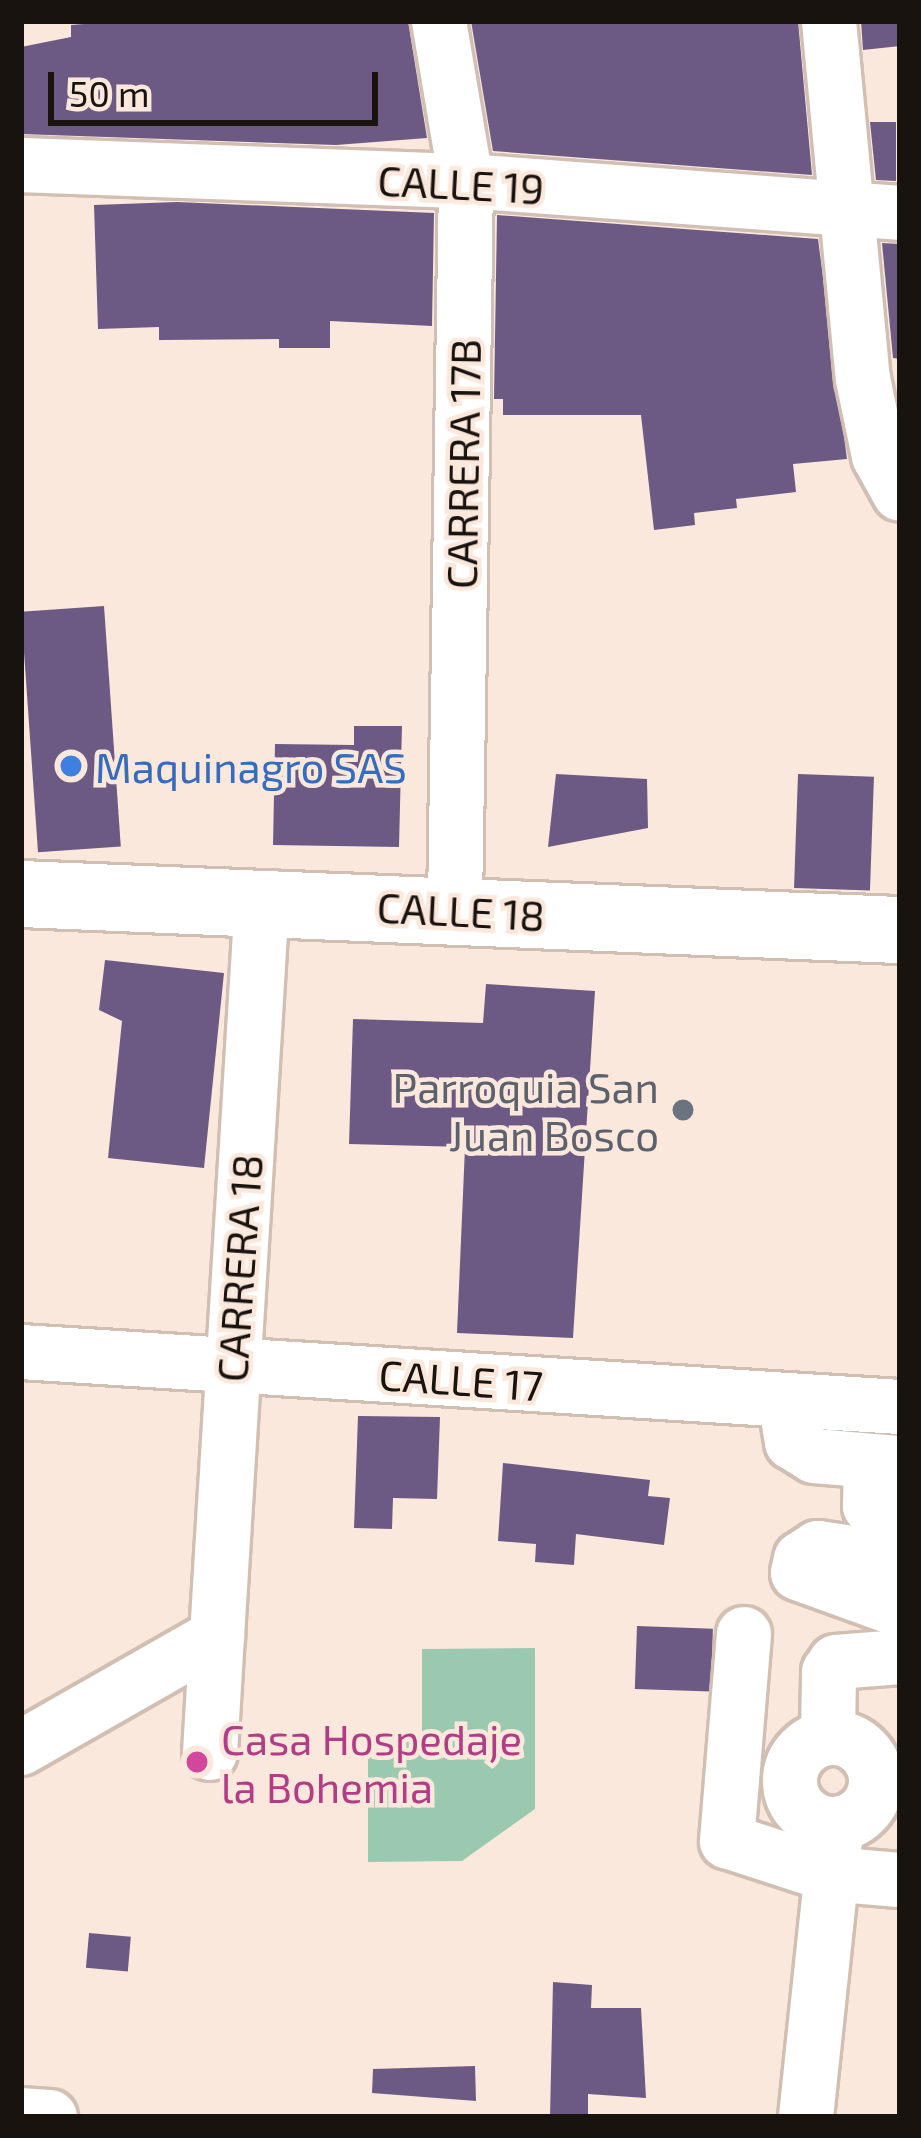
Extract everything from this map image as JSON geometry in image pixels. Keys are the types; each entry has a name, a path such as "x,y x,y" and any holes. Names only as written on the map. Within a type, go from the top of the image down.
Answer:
{"main road":[{"name":"CALLE 18","path":"21,895 900,930"}],"street":[{"name":"CARRERA 17B","path":"440,21 466,182 455,909"},
{"path":"829,21 874,212 863,380 879,456 900,494"},
{"name":"CALLE 19","path":"21,165 466,182 874,212"},
{"name":"CARRERA 18","path":"210,1753 262,901"},
{"name":"CALLE 17","path":"21,1352 900,1408"},
{"path":"785,1400 792,1442 814,1456 885,1463 870,1506 900,1515"},
{"path":"900,1560 818,1548 801,1559 798,1573 900,1610"},
{"path":"744,1634 727,1841 832,1849 900,1880"},
{"path":"21,1748 217,1636"},
{"path":"806,2117 832,1849 867,1808 876,1775 859,1746 828,1738 829,1672 836,1662 900,1657"},
{"path":"21,2115 50,2117"}],"green space":[{"path":"535,1648 535,1809 462,1861 368,1862 368,1742 422,1742 422,1649"}],"building":[{"path":"408,21 427,138 336,145 21,134 21,47 71,37 71,25"},
{"path":"471,21 798,21 812,175 493,151"},
{"path":"861,21 900,21 900,46 863,50"},
{"path":"870,122 896,122 896,181 876,180"},
{"path":"177,202 434,213 432,326 330,321 330,348 279,348 279,339 159,340 159,327 98,329 94,205"},
{"path":"497,215 818,239 847,459 793,464 796,492 736,499 737,508 694,513 695,525 654,530 641,415 503,415 503,399 494,399"},
{"path":"882,243 900,244 900,359 893,358"},
{"name":"Maquinagro SAS","path":"104,606 121,846 38,852 21,612"},
{"path":"354,726 402,726 399,847 273,845 275,744 354,745"},
{"path":"556,774 647,779 648,828 548,847"},
{"path":"798,774 874,777 870,891 794,888"},
{"path":"105,960 224,973 204,1168 108,1158 122,1021 99,1010"},
{"path":"486,984 595,991 573,1338 457,1333 465,1147 349,1144 353,1019 483,1023"},
{"path":"358,1416 440,1417 437,1499 393,1498 392,1529 354,1528"},
{"path":"503,1463 650,1480 648,1496 670,1498 664,1545 576,1534 574,1565 535,1562 536,1544 498,1541"},
{"path":"637,1626 713,1629 711,1692 635,1689"},
{"path":"89,1933 131,1937 128,1972 86,1968"},
{"path":"553,1982 592,1985 591,2008 641,2008 646,2098 588,2094 588,2117 550,2117"},
{"path":"475,2066 476,2101 372,2093 373,2069"}],"place":[{"name":"Maquinagro SAS","path":"71,766"},
{"name":"Parroquia San Juan Bosco","path":"683,1110"},
{"name":"Casa Hospedaje la Bohemia","path":"197,1762"}]}
